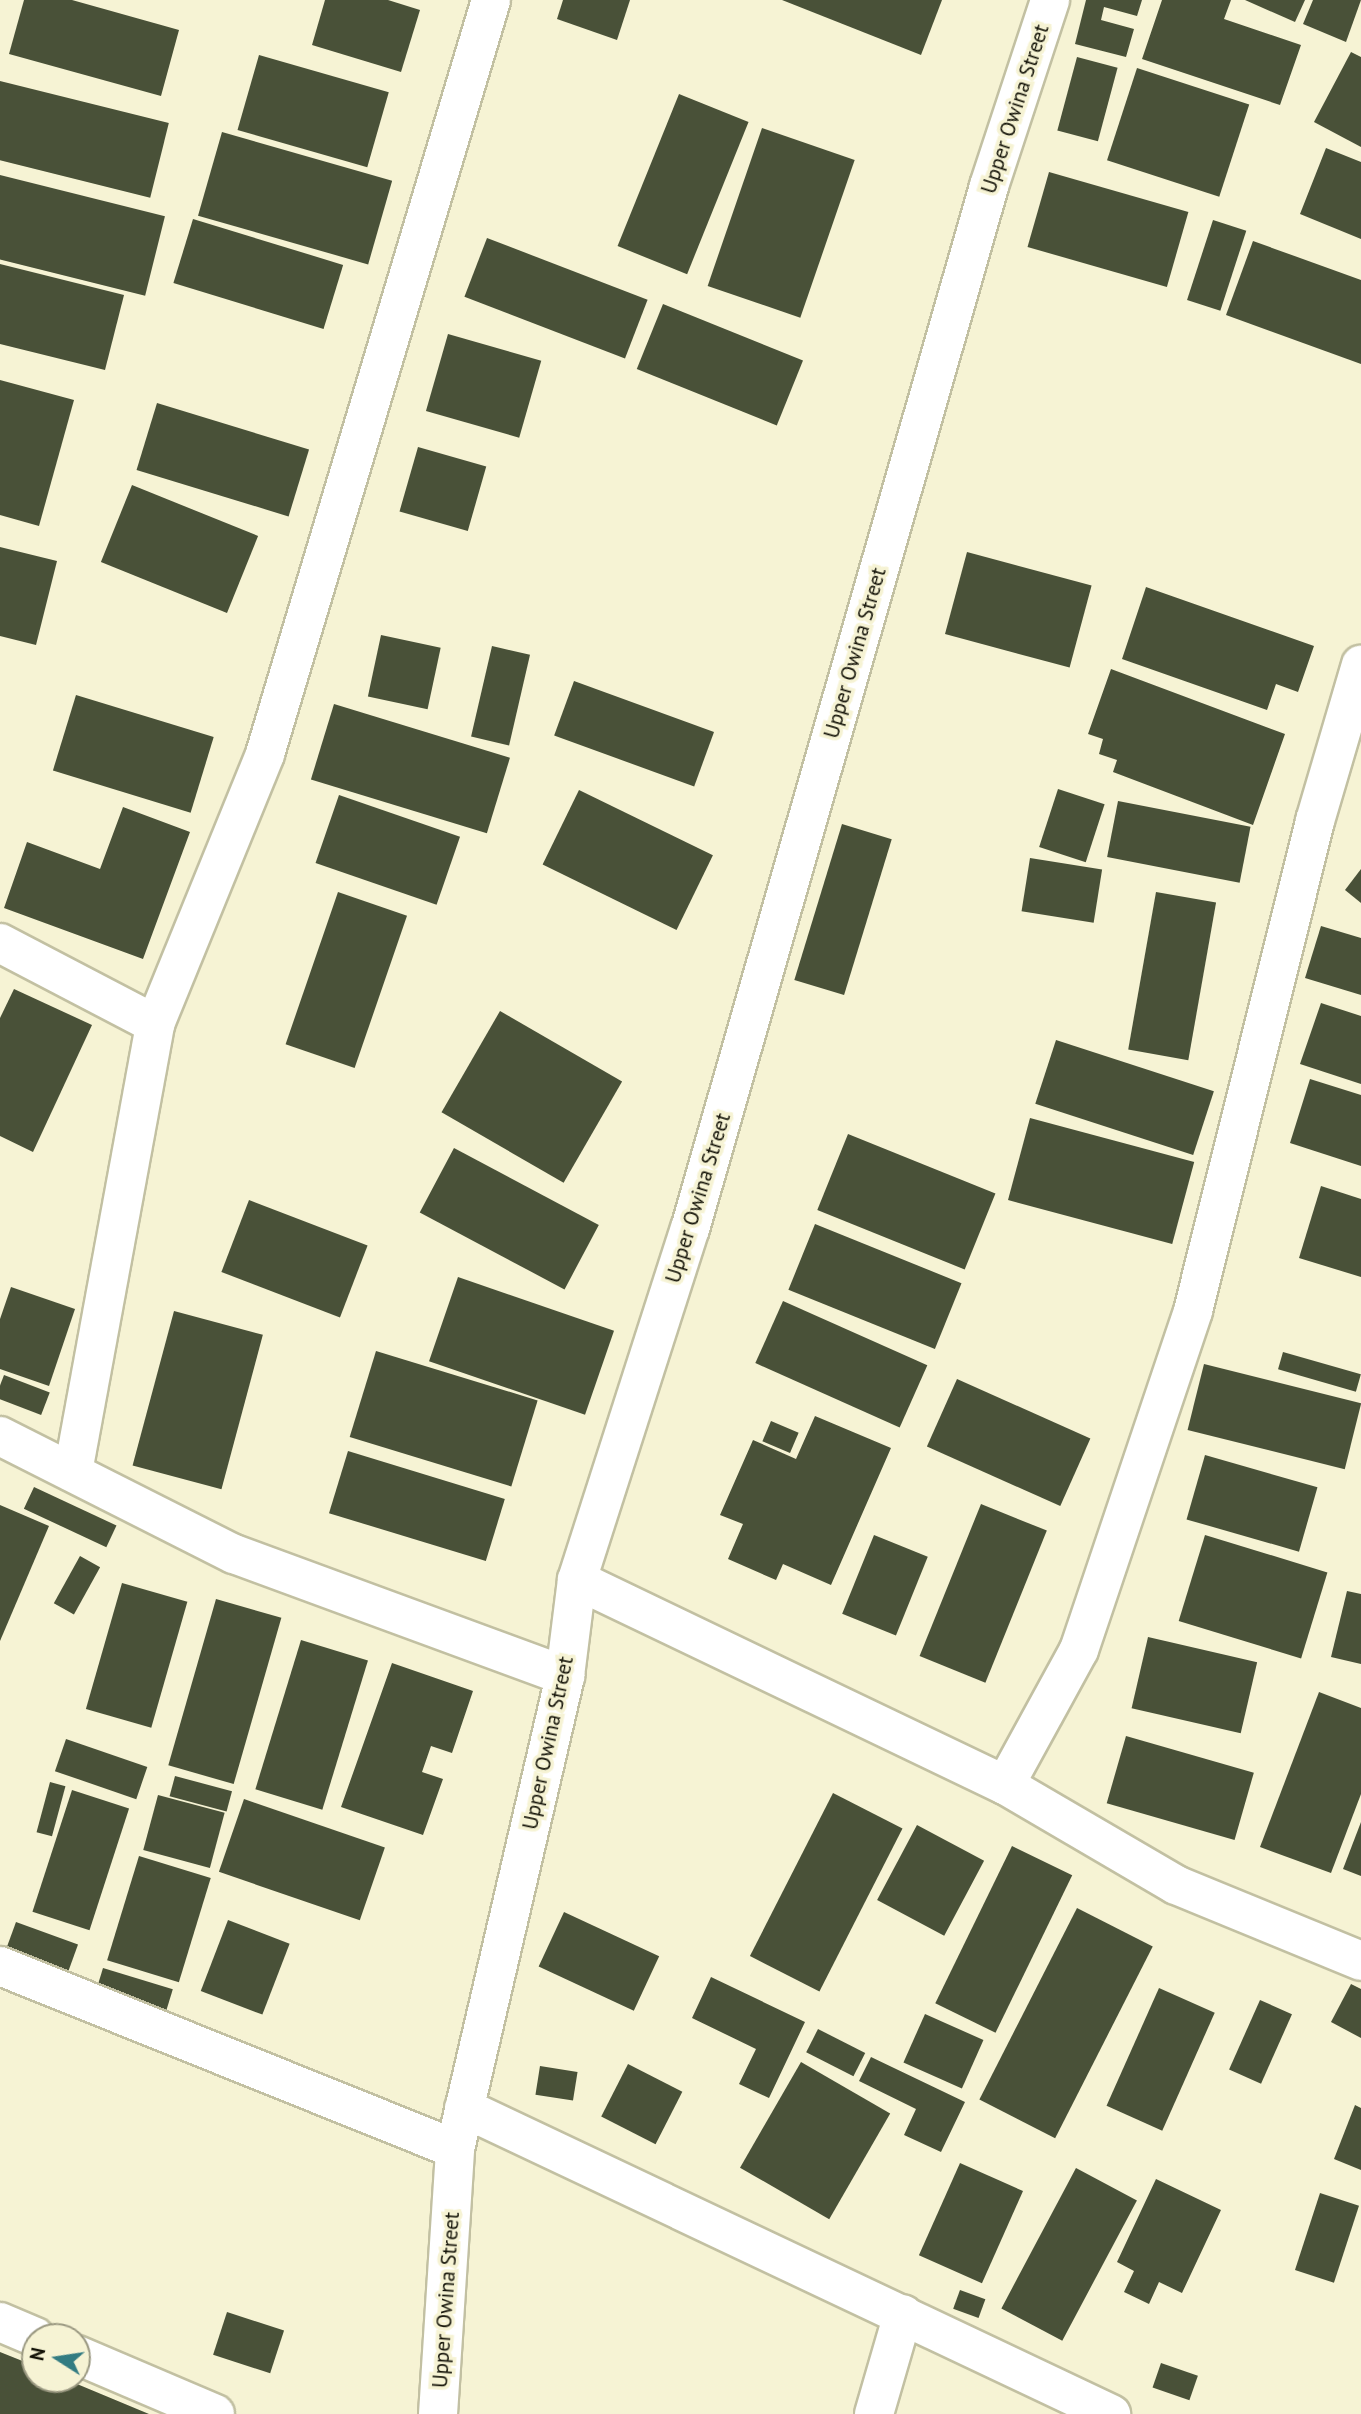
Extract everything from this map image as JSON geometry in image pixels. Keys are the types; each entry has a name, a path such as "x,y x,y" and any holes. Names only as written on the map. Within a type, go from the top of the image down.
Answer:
{"street":[{"path":"73,1472 155,1024 265,754 491,0"},
{"name":"Upper Owina Street","path":"438,2414 455,2149 565,1676 577,1580 690,1228 989,186 1050,0"},
{"path":"1004,1785 1079,1650 1193,1311 1315,821 1361,665"},
{"path":"0,943 155,1024"},
{"path":"0,1436 234,1554 565,1676"},
{"path":"577,1580 1004,1785 1176,1885 1361,1961"},
{"path":"0,1966 455,2149"},
{"path":"464,2108 1111,2414"},
{"path":"874,2414 903,2314"},
{"path":"0,2322 21,2331"},
{"path":"91,2361 215,2414"}],"building":[{"path":"24,0 72,0 179,30 161,96 9,54"},
{"path":"325,0 388,0 420,10 401,72 312,45"},
{"path":"563,0 630,0 617,40 557,19"},
{"path":"782,0 942,0 921,55"},
{"path":"1086,0 1142,0 1137,16 1104,7 1101,20 1134,29 1126,57 1075,44"},
{"path":"1162,0 1231,0 1224,19 1301,45 1280,105 1142,59"},
{"path":"1245,0 1305,0 1295,22"},
{"path":"1313,0 1361,0 1346,42 1303,24"},
{"path":"1351,52 1361,57 1361,147 1314,122"},
{"path":"259,55 389,92 367,167 238,130"},
{"path":"1077,57 1118,68 1098,141 1057,130"},
{"path":"1137,68 1249,104 1219,197 1107,160"},
{"path":"0,81 169,123 150,198 0,160"},
{"path":"679,94 749,122 687,274 618,246"},
{"path":"762,128 855,160 800,318 708,286"},
{"path":"222,132 392,181 368,264 198,216"},
{"path":"1326,148 1361,162 1361,239 1300,214"},
{"path":"1049,172 1188,212 1167,287 1028,247"},
{"path":"0,175 165,216 145,296 0,260"},
{"path":"193,219 343,265 324,329 173,283"},
{"path":"1213,220 1246,231 1220,311 1187,300"},
{"path":"487,238 648,300 625,358 464,297"},
{"path":"1253,241 1361,280 1361,364 1226,315"},
{"path":"0,264 124,295 105,370 0,344"},
{"path":"663,304 803,361 777,425 637,369"},
{"path":"448,334 541,361 519,438 426,411"},
{"path":"0,380 74,400 39,526 0,515"},
{"path":"157,403 309,449 289,516 137,470"},
{"path":"418,447 486,467 468,531 400,511"},
{"path":"132,485 258,536 227,613 101,562"},
{"path":"0,547 57,561 36,645 0,636"},
{"path":"967,552 1092,585 1070,667 945,634"},
{"path":"1146,587 1314,646 1298,692 1276,684 1267,710 1122,659"},
{"path":"381,635 441,648 428,709 368,697"},
{"path":"492,646 530,655 509,745 471,737"},
{"path":"1111,669 1285,734 1253,825 1113,772 1117,760 1099,754 1103,739 1088,734"},
{"path":"574,681 714,732 694,786 554,736"},
{"path":"76,695 214,737 191,813 53,771"},
{"path":"334,704 510,758 487,833 311,780"},
{"path":"1058,789 1105,804 1086,862 1039,847"},
{"path":"579,790 713,855 677,930 543,865"},
{"path":"339,795 460,837 437,905 316,863"},
{"path":"1118,801 1251,827 1240,883 1107,857"},
{"path":"123,807 190,832 143,959 4,908 27,842 100,869"},
{"path":"842,824 892,839 844,995 794,980"},
{"path":"1030,858 1102,869 1094,923 1022,911"},
{"path":"1361,869 1361,903 1345,890"},
{"path":"338,892 407,916 355,1068 286,1044"},
{"path":"1156,892 1216,903 1188,1060 1128,1050"},
{"path":"1321,926 1361,938 1361,995 1305,978"},
{"path":"14,989 92,1025 33,1152 0,1136 0,1018"},
{"path":"1321,1003 1361,1016 1361,1084 1300,1064"},
{"path":"500,1011 622,1082 564,1183 442,1112"},
{"path":"1056,1040 1214,1091 1193,1155 1035,1104"},
{"path":"1310,1079 1361,1095 1361,1166 1290,1143"},
{"path":"1030,1118 1194,1162 1172,1244 1008,1200"},
{"path":"848,1134 995,1194 965,1270 817,1210"},
{"path":"454,1148 599,1225 565,1289 420,1212"},
{"path":"1321,1186 1361,1199 1361,1277 1299,1258"},
{"path":"249,1200 368,1246 340,1317 221,1272"},
{"path":"815,1224 961,1283 935,1349 788,1290"},
{"path":"458,1277 614,1331 585,1415 429,1361"},
{"path":"11,1287 75,1309 49,1386 0,1369 0,1319"},
{"path":"783,1301 927,1365 900,1427 755,1363"},
{"path":"174,1311 263,1335 221,1489 133,1466"},
{"path":"376,1351 538,1400 511,1486 350,1437"},
{"path":"1283,1352 1361,1374 1356,1392 1278,1369"},
{"path":"1204,1364 1361,1403 1345,1469 1188,1430"},
{"path":"4,1375 50,1393 41,1415 0,1399 0,1385"},
{"path":"957,1379 1090,1438 1060,1506 927,1447"},
{"path":"815,1416 891,1448 831,1585 783,1564 776,1580 728,1559 743,1524 720,1515 753,1440 796,1459"},
{"path":"771,1421 799,1433 790,1453 762,1441"},
{"path":"348,1451 505,1499 486,1561 329,1513"},
{"path":"1205,1455 1317,1487 1299,1552 1187,1519"},
{"path":"34,1487 116,1525 106,1547 24,1509"},
{"path":"981,1504 1047,1531 985,1683 920,1656"},
{"path":"0,1505 49,1526 0,1641"},
{"path":"874,1535 928,1557 896,1636 842,1614"},
{"path":"1205,1535 1327,1572 1301,1658 1179,1621"},
{"path":"80,1556 100,1567 74,1614 54,1603"},
{"path":"122,1583 187,1602 151,1728 86,1709"},
{"path":"1347,1591 1361,1594 1361,1664 1331,1657"},
{"path":"216,1599 281,1618 234,1784 168,1765"},
{"path":"1148,1637 1257,1662 1241,1733 1132,1708"},
{"path":"301,1640 368,1660 322,1810 255,1789"},
{"path":"392,1663 473,1691 452,1753 431,1746 422,1772 443,1779 423,1835 341,1807"},
{"path":"1319,1692 1361,1708 1361,1794 1331,1873 1260,1847"},
{"path":"1126,1736 1254,1773 1235,1840 1107,1803"},
{"path":"66,1739 147,1767 136,1799 55,1771"},
{"path":"175,1776 232,1791 227,1812 170,1796"},
{"path":"50,1782 65,1786 52,1836 37,1832"},
{"path":"72,1790 129,1809 90,1930 32,1912"},
{"path":"833,1793 902,1828 819,1991 750,1956"},
{"path":"158,1795 225,1813 210,1868 143,1850"},
{"path":"244,1799 385,1848 360,1920 219,1872"},
{"path":"1361,1822 1361,1876 1343,1869"},
{"path":"917,1825 984,1861 944,1936 877,1900"},
{"path":"1012,1846 1072,1875 996,2033 935,2003"},
{"path":"139,1856 211,1878 179,1982 107,1960"},
{"path":"1077,1908 1153,1947 1055,2138 979,2100"},
{"path":"564,1912 659,1956 634,2011 539,1966"},
{"path":"228,1920 290,1944 262,2015 201,1991"},
{"path":"16,1922 78,1945 67,1975 5,1952"},
{"path":"103,1968 173,1989 164,2017 95,1996"},
{"path":"711,1977 805,2022 769,2098 739,2084 756,2049 692,2018"},
{"path":"1351,1984 1361,1989 1361,2038 1331,2022"},
{"path":"1159,1988 1215,2013 1162,2131 1107,2106"},
{"path":"1260,2000 1292,2014 1261,2084 1229,2069"},
{"path":"925,2014 983,2040 962,2088 903,2062"},
{"path":"818,2029 865,2053 853,2076 806,2052"},
{"path":"871,2057 965,2102 941,2152 904,2135 916,2109 859,2081"},
{"path":"801,2062 890,2114 829,2219 740,2168"},
{"path":"628,2064 682,2092 656,2144 601,2117"},
{"path":"540,2066 578,2072 573,2101 535,2095"},
{"path":"1355,2105 1361,2108 1361,2170 1334,2159"},
{"path":"960,2163 1023,2191 982,2283 919,2255"},
{"path":"1076,2168 1137,2200 1062,2341 1001,2308"},
{"path":"1156,2179 1221,2210 1182,2293 1159,2282 1149,2304 1124,2292 1134,2271 1117,2262"},
{"path":"1320,2193 1359,2206 1334,2283 1295,2270"},
{"path":"960,2290 985,2299 979,2318 953,2309"},
{"path":"227,2312 284,2331 270,2373 213,2355"},
{"path":"0,2352 21,2360 21,2393 91,2393 91,2390 149,2414 0,2414"},
{"path":"1161,2363 1198,2376 1189,2400 1153,2388"}]}
